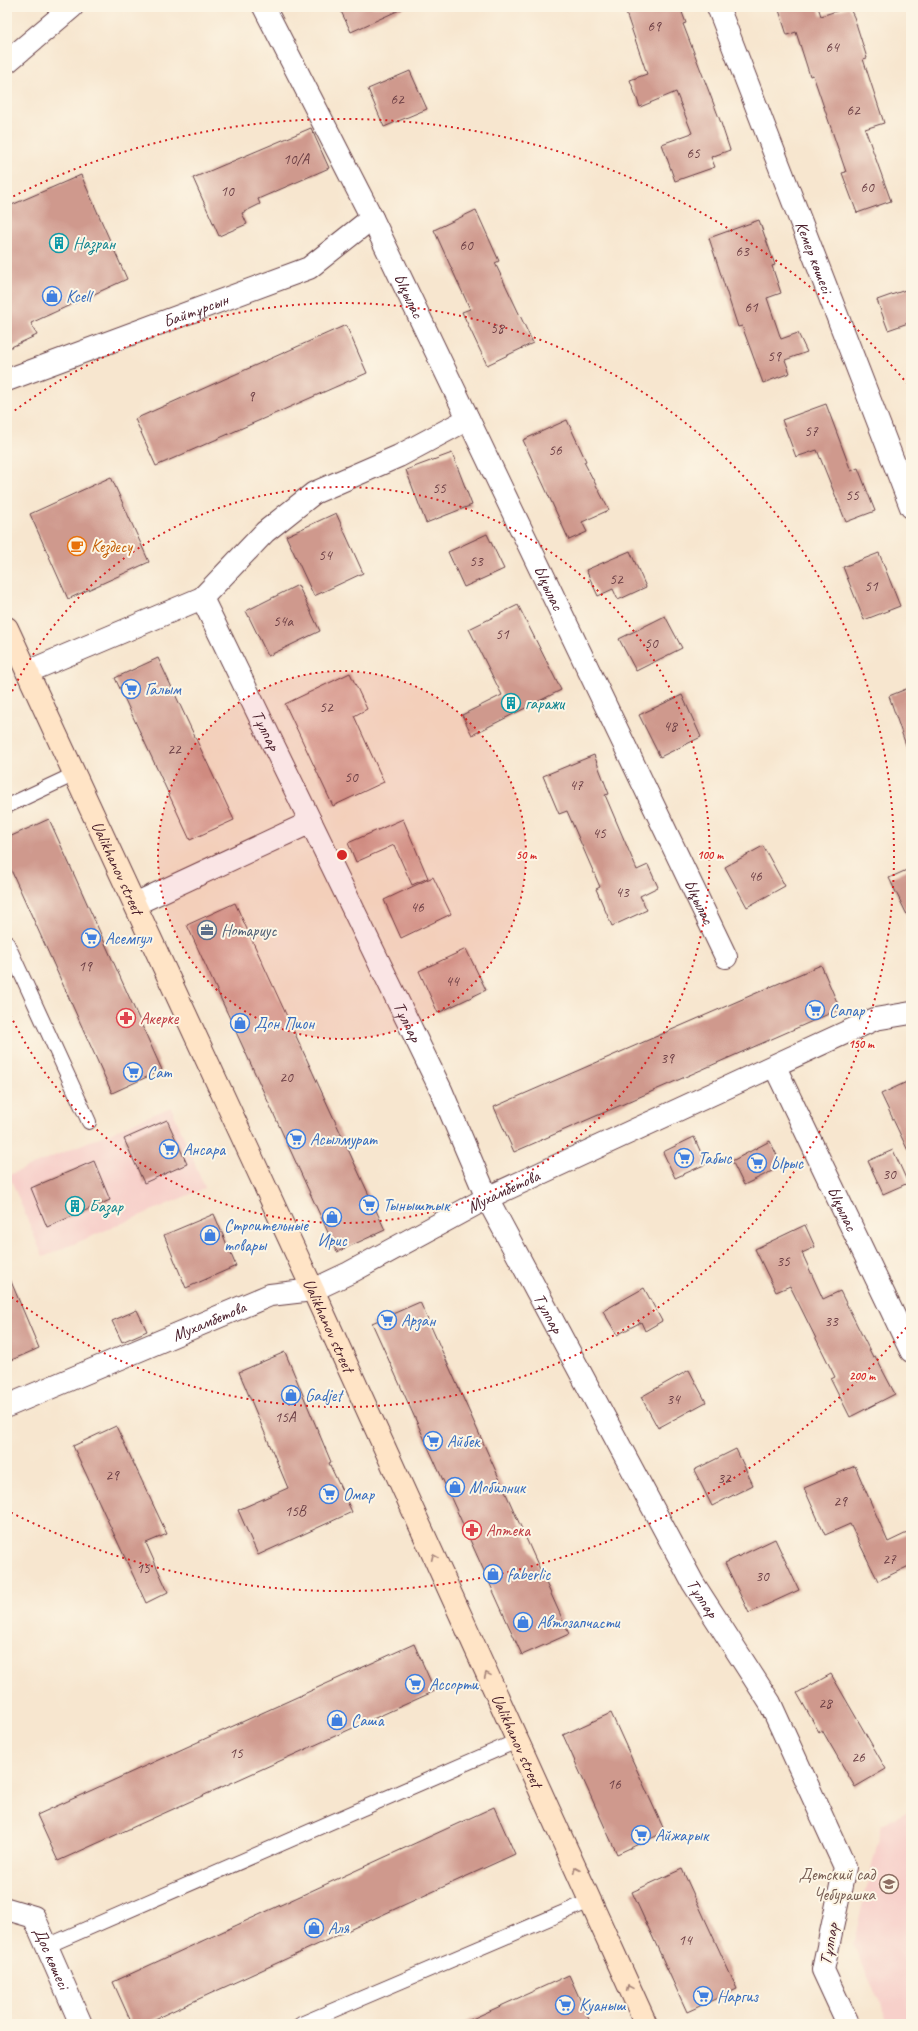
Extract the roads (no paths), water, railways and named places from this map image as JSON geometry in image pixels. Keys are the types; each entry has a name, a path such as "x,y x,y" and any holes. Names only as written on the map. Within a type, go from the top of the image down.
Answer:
{"street":[{"path":"7,62 72,7"},
{"name":"Ықылас","path":"264,7 372,218 726,957"},
{"name":"Кемер көшесі","path":"718,7 911,507"},
{"name":"Байтұрсын","path":"7,380 309,268 372,218"},
{"path":"27,672 202,598 265,532 314,493 399,456 468,419"},
{"name":"Тұлпар","path":"202,598 441,1090 487,1198 693,1583 770,1703 845,1867 822,1970 848,2024"},
{"name":"Ualikhanov street","path":"7,628 313,1290 646,2024"},
{"path":"135,904 311,822"},
{"name":"Мухамбетова","path":"7,1406 270,1295 313,1290 349,1273 487,1198 776,1066 875,1019 911,1013"},
{"name":"Ықылас","path":"776,1066 911,1351"},
{"name":"Дос көшесі","path":"7,1910 34,1917 81,2024"}],"lane":[{"path":"7,806 74,774"},
{"path":"7,943 89,1122"},
{"path":"47,1946 517,1741"},
{"path":"301,2024 590,1901"}],"place":[{"name":"Назран","path":"59,243"},
{"name":"Kcell","path":"52,296"},
{"name":"Кездесу","path":"77,546"},
{"name":"Галым","path":"131,689"},
{"name":"гаражи","path":"511,703"},
{"name":"Нотариус","path":"207,930"},
{"name":"Асемгул","path":"91,938"},
{"name":"Сапар","path":"815,1010"},
{"name":"Акерке","path":"126,1018"},
{"name":"Дон Пион","path":"240,1023"},
{"name":"Сат","path":"133,1072"},
{"name":"Асылмурат","path":"296,1139"},
{"name":"Ансара","path":"169,1149"},
{"name":"Табыс","path":"684,1158"},
{"name":"Ырыс","path":"757,1163"},
{"name":"Тыныштык","path":"369,1205"},
{"name":"Базар","path":"75,1206"},
{"name":"Ирис","path":"332,1217"},
{"name":"Строительные товары","path":"210,1235"},
{"name":"Арзан","path":"387,1320"},
{"name":"Gadjet","path":"291,1395"},
{"name":"Айбек","path":"433,1441"},
{"name":"Мобилник","path":"455,1487"},
{"name":"Омар","path":"329,1494"},
{"name":"Аптека","path":"472,1530"},
{"name":"faberlic","path":"493,1574"},
{"name":"Автозапчасти","path":"523,1622"},
{"name":"Ассорти","path":"415,1684"},
{"name":"Саша","path":"337,1720"},
{"name":"Айжарык","path":"641,1835"},
{"name":"Детский сад Чебурашка","path":"889,1884"},
{"name":"Аля","path":"314,1928"},
{"name":"Наргиз","path":"703,1996"},
{"name":"Куаныш","path":"565,2005"}]}
